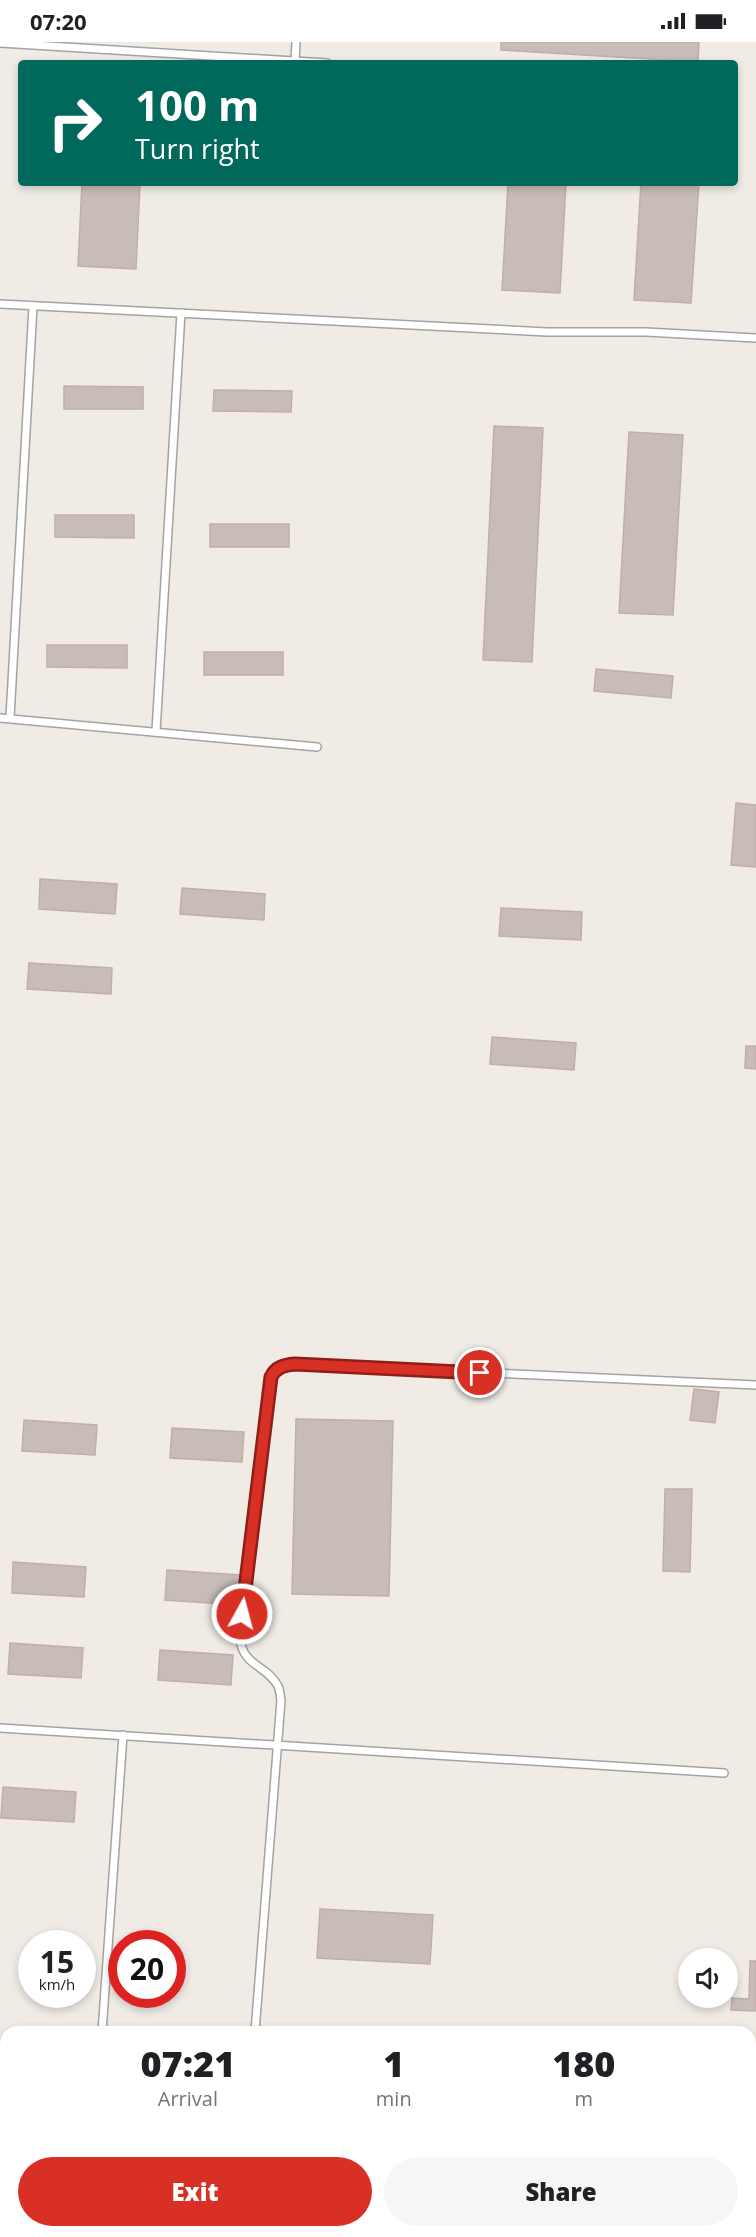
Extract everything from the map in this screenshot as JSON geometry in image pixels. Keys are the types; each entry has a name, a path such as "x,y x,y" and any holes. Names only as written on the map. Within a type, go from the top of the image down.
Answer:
{"lane":[{"path":"295,60 296,42"},
{"path":"0,43 279,60"},
{"path":"0,304 547,332 646,332 756,338"},
{"path":"10,718 33,306"},
{"path":"156,731 181,313"},
{"path":"0,718 317,747"},
{"path":"255,2026 281,1700 278,1686 268,1674 246,1658 240,1647 240,1638 271,1377 274,1370 284,1365 295,1364 756,1385"},
{"path":"0,1728 724,1773"},
{"path":"102,2026 123,1735"}],"building":[{"path":"501,42 699,42 698,60 501,50"},
{"path":"82,186 140,186 136,269 78,266"},
{"path":"508,186 566,186 560,293 502,290"},
{"path":"641,186 699,186 691,303 634,300"},
{"path":"64,386 143,387 143,409 64,409"},
{"path":"214,390 292,391 291,412 213,411"},
{"path":"494,426 543,428 532,662 483,660"},
{"path":"629,432 683,435 673,615 619,613"},
{"path":"55,515 134,515 134,538 55,537"},
{"path":"210,524 289,524 289,547 210,547"},
{"path":"47,645 127,645 127,668 47,667"},
{"path":"204,652 283,652 283,675 204,675"},
{"path":"596,669 673,676 671,698 594,691"},
{"path":"736,803 756,805 756,867 731,865"},
{"path":"40,879 117,884 115,914 39,909"},
{"path":"182,888 265,894 264,920 180,914"},
{"path":"501,908 582,912 581,940 499,936"},
{"path":"29,963 112,968 111,994 27,989"},
{"path":"492,1037 576,1043 574,1070 490,1064"},
{"path":"746,1046 756,1046 756,1069 745,1068"},
{"path":"694,1389 719,1392 715,1423 690,1420"},
{"path":"296,1419 393,1421 389,1596 292,1594"},
{"path":"24,1420 97,1425 95,1455 22,1451"},
{"path":"172,1428 244,1432 242,1462 170,1458"},
{"path":"665,1489 692,1489 690,1572 663,1571"},
{"path":"13,1562 86,1567 84,1597 12,1593"},
{"path":"167,1570 240,1575 238,1605 165,1600"},
{"path":"10,1643 83,1648 81,1678 8,1674"},
{"path":"160,1650 233,1655 231,1685 158,1680"},
{"path":"3,1787 76,1792 74,1822 1,1818"},
{"path":"320,1909 433,1915 430,1964 317,1958"},
{"path":"750,1961 756,1961 756,2011 731,2010 731,2008 738,2008 738,1998 749,1999"}],"route":[{"path":"242,1614 271,1377 274,1370 284,1365 295,1364 480,1373"}]}
